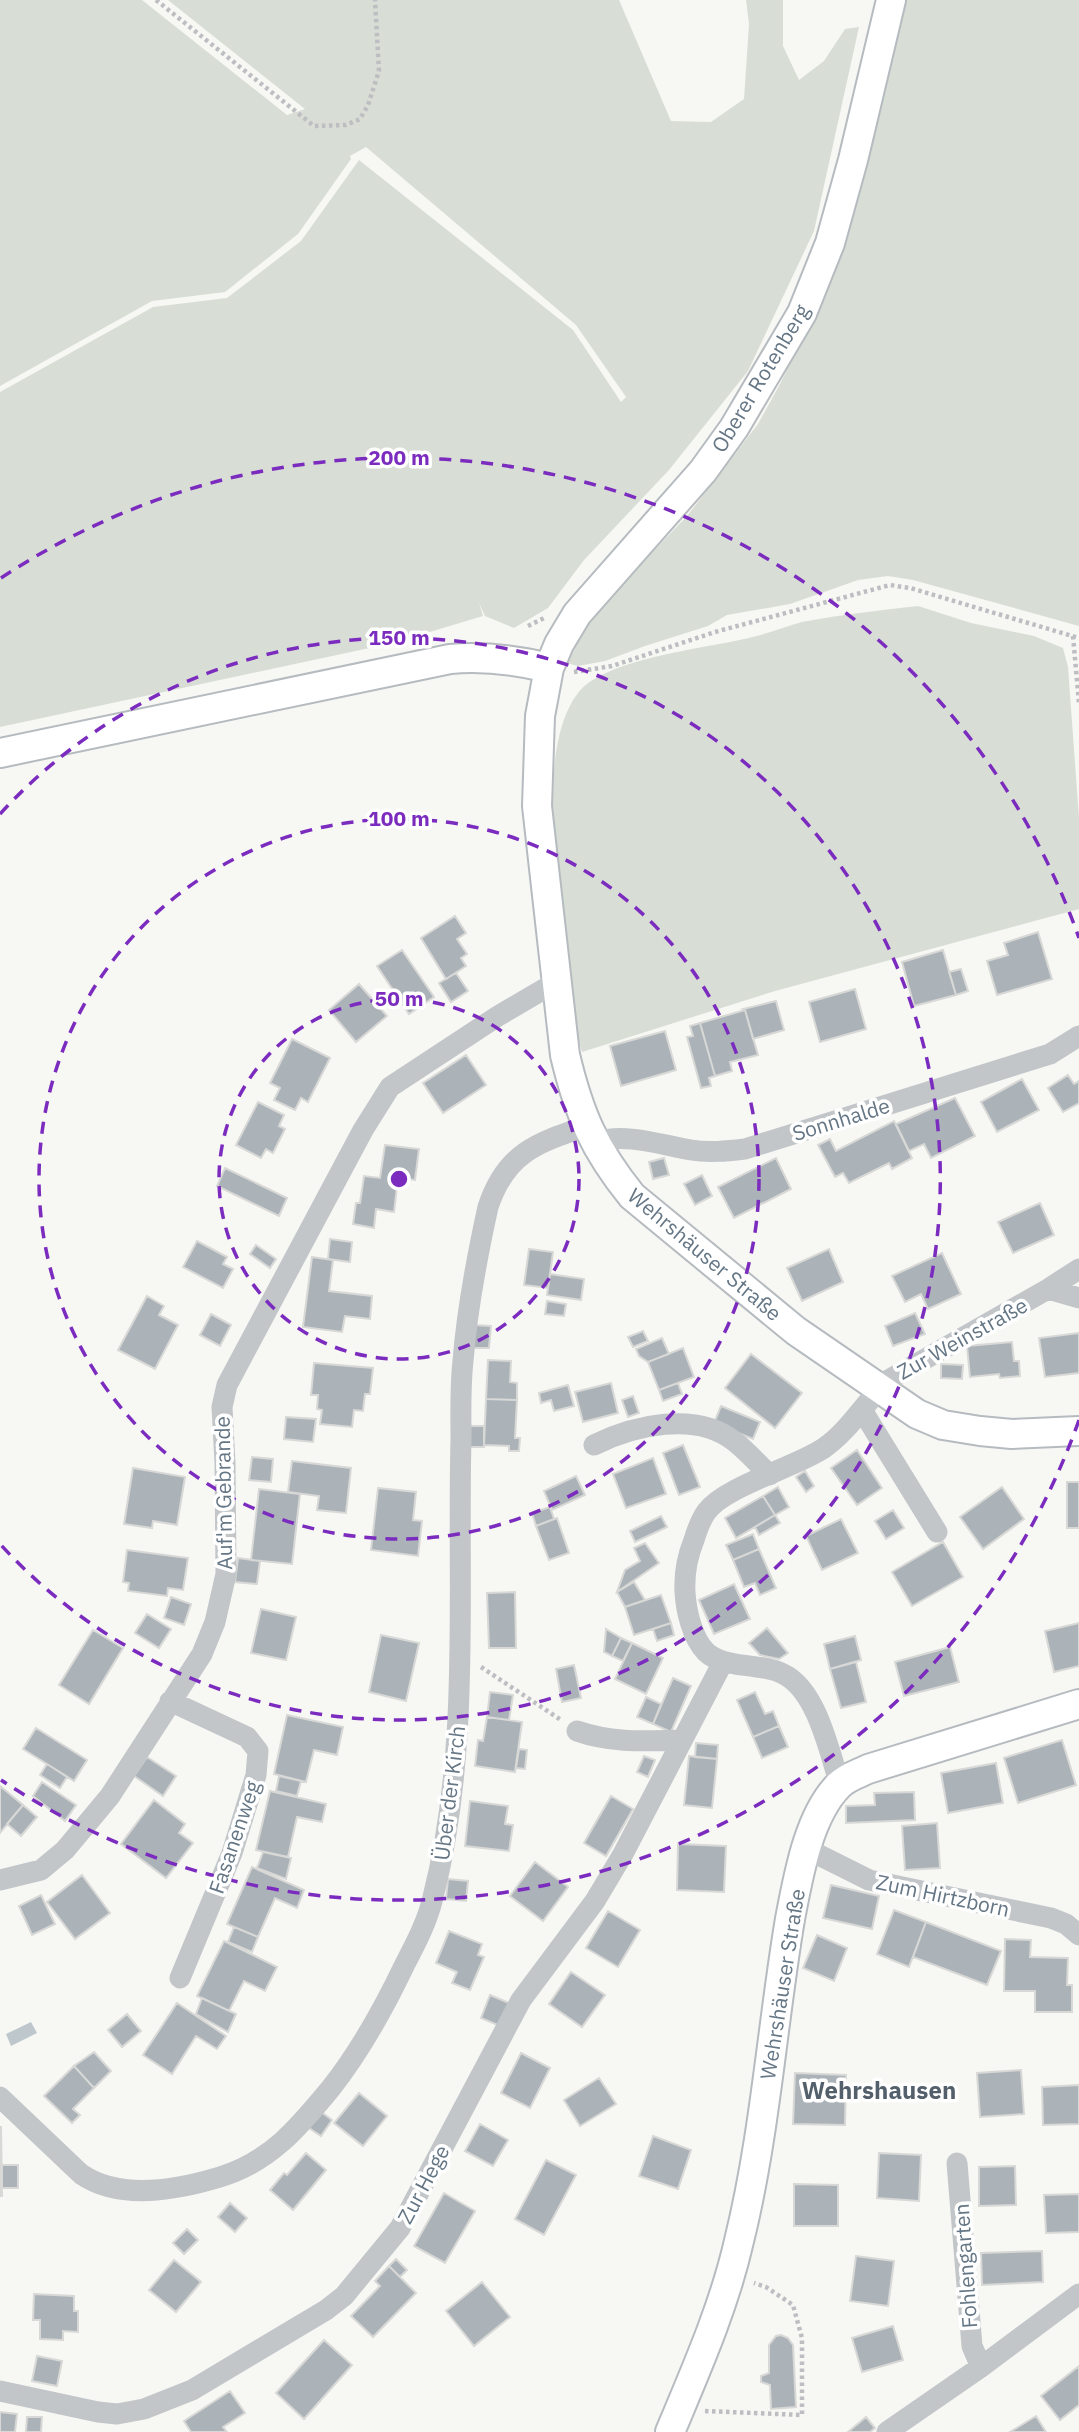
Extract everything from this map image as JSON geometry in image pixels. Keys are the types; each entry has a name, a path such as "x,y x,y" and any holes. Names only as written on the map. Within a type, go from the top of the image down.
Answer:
{"street":[{"name":"Oberer Rotenberg","path":"549,668 559,644 577,614 703,471 734,428 802,313 830,243 891,0"},
{"path":"0,753 450,659 474,657 524,662 549,668"},
{"name":"Wehrshäuser Straße","path":"549,668 540,716 537,806 565,1055 590,1134 611,1169 632,1196 796,1332 870,1400 943,1425 1012,1434 1079,1431"},
{"name":"Auf'm Gebrande","path":"0,1880 41,1870 65,1850 110,1796 202,1654 222,1595 227,1549 222,1408 227,1385 363,1130 390,1087 498,1016 556,982"},
{"name":"Sonnhalde","path":"590,1134 606,1139 630,1137 693,1150 714,1152 745,1149 1050,1055 1079,1036"},
{"name":"Über der Kirch","path":"0,2097 80,2174 94,2183 117,2190 176,2187 240,2171 277,2148 302,2124 345,2070 381,2013 415,1945 433,1900 449,1808 461,1692 463,1362 488,1206 496,1184 515,1159 528,1149 590,1134"},
{"name":"Zur Weinstraße","path":"723,1662 706,1652 696,1635 686,1600 687,1556 708,1509 727,1496 823,1449 842,1434 890,1378 1079,1269"},
{"name":"Zur Weinstraße","path":"1048,1289 1079,1298"},
{"path":"870,1400 937,1532"},
{"path":"594,1444 637,1428 694,1424 717,1430 734,1440 770,1475"},
{"path":"723,1662 778,1671 797,1684 829,1742 840,1784"},
{"name":"Zur Hege","path":"0,2391 98,2412 117,2414 144,2409 192,2390 344,2296 400,2228 521,2000 609,1878 723,1662"},
{"name":"Fasanenweg","path":"170,1700 247,1737 258,1751 256,1775 232,1853 180,1978"},
{"name":"Wehrshäuser Straße","path":"675,2421 731,2274 751,2189 780,1979 798,1880 822,1809 840,1784 868,1769 1079,1704"},
{"path":"576,1731 621,1742 681,1740"},
{"name":"Zum Hirtzborn","path":"807,1849 869,1880 1051,1918 1066,1924 1079,1935"},
{"name":"Fohlengarten","path":"957,2163 972,2346 981,2367"},
{"name":"Fohlengarten","path":"887,2432 1079,2294"}],"path":[{"path":"156,0 314,125 346,125 360,119 368,105 379,71 375,0"},
{"path":"549,668 570,673 612,666 715,632 890,585 910,588 1076,637 1079,703"},
{"path":"527,626 549,616"},
{"path":"460,1653 576,1731"},
{"path":"675,2421 802,2415 802,2338 793,2305 766,2287 731,2274"}],"shaded area":[{"path":"0,0 142,0 287,115 305,109 168,0 619,0 671,121 711,122 744,99 749,24 746,0 783,0 783,46 799,80 824,61 845,29 859,27 814,231 748,371 669,470 584,560 548,608 514,628 485,616 479,603 483,616 393,643 0,727 0,392 153,307 227,298 301,241 359,160 573,330 621,402 626,397 576,325 366,147 350,156 351,159 298,234 225,292 152,301 0,386"},
{"path":"906,0 1079,0 1079,626 913,580 888,576 858,580 790,604 727,615 708,626 605,661 578,666 567,663 594,613 687,516 758,424 780,384 820,300 865,156"},
{"path":"918,606 971,623 1034,636 1063,648 1068,667 1079,818 1079,909 775,991 582,1052 573,1005 553,822 557,749 565,718 578,693 592,681 635,662 757,636 802,622"},
{"path":"31,2022 37,2033 11,2046 6,2034"}],"building":[{"path":"455,916 466,933 457,939 467,954 461,958 466,966 446,979 421,938"},
{"path":"1038,932 1052,979 997,995 987,961 1008,955 1004,943"},
{"path":"402,950 434,997 409,1014 377,966"},
{"path":"943,950 956,995 914,1006 902,962"},
{"path":"961,969 968,991 956,995 949,972"},
{"path":"456,973 468,991 451,1002 439,983"},
{"path":"359,984 387,1016 356,1042 329,1010"},
{"path":"855,989 866,1029 820,1042 809,1002"},
{"path":"776,1001 784,1030 753,1039 743,1009"},
{"path":"745,1010 758,1055 730,1062 732,1071 715,1076 700,1023"},
{"path":"700,1023 715,1076 709,1078 711,1086 701,1088 687,1037 693,1036 690,1026"},
{"path":"665,1031 676,1070 621,1086 610,1046"},
{"path":"292,1039 330,1058 308,1102 301,1098 295,1110 274,1100 280,1088 270,1083"},
{"path":"466,1055 486,1085 443,1113 423,1083"},
{"path":"1068,1075 1074,1084 1079,1081 1079,1103 1063,1112 1048,1088"},
{"path":"1022,1079 1039,1110 997,1132 981,1102"},
{"path":"955,1098 975,1136 931,1158 924,1144 909,1151 896,1124"},
{"path":"258,1102 284,1115 279,1126 285,1129 273,1153 266,1149 261,1158 236,1145"},
{"path":"894,1121 912,1158 892,1169 889,1163 849,1183 843,1173 835,1177 818,1145 830,1139 836,1151"},
{"path":"385,1145 419,1149 415,1180 398,1178 394,1212 376,1209 374,1228 353,1224 356,1203 360,1203 364,1176 380,1178"},
{"path":"664,1158 669,1175 653,1179 649,1162"},
{"path":"776,1158 791,1189 734,1218 718,1187"},
{"path":"225,1168 287,1198 279,1216 217,1186"},
{"path":"702,1175 712,1196 695,1205 684,1184"},
{"path":"1040,1203 1054,1235 1013,1253 998,1222"},
{"path":"330,1239 352,1242 350,1262 328,1259"},
{"path":"197,1241 227,1257 223,1264 233,1269 223,1288 183,1267"},
{"path":"256,1245 276,1259 270,1268 250,1254"},
{"path":"529,1249 553,1252 548,1288 524,1285"},
{"path":"829,1249 843,1282 802,1301 787,1268"},
{"path":"942,1253 961,1294 928,1309 921,1294 905,1302 892,1276"},
{"path":"312,1257 333,1260 329,1291 372,1296 370,1319 345,1316 342,1332 303,1327"},
{"path":"550,1274 584,1279 581,1300 547,1295"},
{"path":"147,1296 164,1306 159,1315 178,1325 155,1369 118,1350"},
{"path":"547,1301 566,1304 564,1316 545,1314"},
{"path":"915,1313 925,1334 893,1346 885,1326"},
{"path":"211,1314 231,1325 220,1346 200,1335"},
{"path":"474,1325 491,1326 489,1348 473,1348"},
{"path":"643,1331 648,1341 633,1347 628,1337"},
{"path":"1079,1333 1079,1373 1045,1377 1039,1338"},
{"path":"662,1338 669,1354 648,1362 639,1356 636,1349"},
{"path":"1012,1342 1014,1361 1019,1361 1020,1376 1000,1378 999,1374 970,1377 967,1346"},
{"path":"683,1348 694,1377 659,1390 648,1362"},
{"path":"751,1354 802,1393 775,1428 725,1388"},
{"path":"488,1360 511,1361 510,1382 517,1383 517,1400 486,1399"},
{"path":"314,1363 373,1368 370,1394 365,1394 363,1411 354,1410 352,1427 320,1424 322,1410 317,1409 318,1395 311,1395"},
{"path":"941,1364 963,1365 962,1379 941,1378"},
{"path":"611,1383 618,1413 583,1422 575,1392"},
{"path":"678,1383 682,1394 663,1401 659,1390"},
{"path":"568,1385 574,1406 554,1411 551,1400 541,1403 539,1393"},
{"path":"633,1396 639,1413 628,1417 622,1400"},
{"path":"486,1399 517,1400 515,1438 520,1438 519,1451 509,1451 509,1446 484,1445"},
{"path":"721,1406 760,1422 753,1439 714,1423"},
{"path":"286,1417 316,1419 313,1442 284,1439"},
{"path":"469,1426 484,1426 484,1447 468,1447"},
{"path":"683,1445 700,1487 679,1495 663,1453"},
{"path":"857,1450 882,1488 857,1505 831,1468"},
{"path":"252,1457 273,1459 271,1482 249,1480"},
{"path":"653,1458 666,1494 626,1508 613,1474"},
{"path":"292,1461 351,1468 346,1513 317,1510 319,1496 288,1492"},
{"path":"133,1468 185,1477 177,1525 153,1521 152,1528 124,1524"},
{"path":"805,1471 814,1486 806,1492 796,1477"},
{"path":"576,1476 585,1495 552,1510 544,1491"},
{"path":"1067,1482 1079,1482 1079,1528 1067,1528"},
{"path":"778,1487 789,1507 775,1515 763,1496"},
{"path":"1002,1487 1024,1519 983,1549 960,1517"},
{"path":"378,1488 416,1492 413,1520 422,1521 418,1556 371,1550"},
{"path":"259,1489 300,1494 292,1564 251,1560"},
{"path":"763,1496 775,1515 736,1538 725,1518"},
{"path":"550,1507 554,1519 536,1526 532,1513"},
{"path":"893,1510 904,1528 886,1539 875,1521"},
{"path":"775,1515 780,1523 759,1535 755,1527"},
{"path":"661,1516 667,1527 635,1542 630,1531"},
{"path":"557,1518 569,1553 549,1560 536,1526"},
{"path":"841,1519 858,1553 822,1570 806,1536"},
{"path":"753,1534 759,1549 733,1560 726,1545"},
{"path":"943,1542 963,1577 912,1606 892,1572"},
{"path":"645,1543 659,1563 617,1592 625,1570 640,1561 634,1548"},
{"path":"759,1549 776,1588 760,1595 755,1583 744,1587 733,1560"},
{"path":"127,1550 188,1558 183,1590 168,1588 167,1596 128,1591 129,1583 123,1582"},
{"path":"238,1558 260,1561 257,1584 235,1582"},
{"path":"634,1582 645,1600 625,1607 617,1592"},
{"path":"734,1584 750,1619 714,1634 699,1600"},
{"path":"515,1592 516,1648 489,1648 487,1593"},
{"path":"661,1595 671,1623 634,1635 625,1607"},
{"path":"171,1597 191,1604 184,1625 164,1618"},
{"path":"261,1609 296,1617 286,1660 251,1653"},
{"path":"147,1614 171,1629 159,1648 135,1633"},
{"path":"671,1623 674,1635 657,1641 653,1629"},
{"path":"1079,1623 1079,1666 1054,1672 1045,1631"},
{"path":"767,1628 788,1653 779,1659 760,1655 749,1643"},
{"path":"606,1629 621,1638 612,1656 604,1652"},
{"path":"93,1630 123,1648 89,1704 59,1685"},
{"path":"381,1635 419,1643 406,1701 369,1692"},
{"path":"855,1636 861,1660 830,1669 824,1644"},
{"path":"621,1638 632,1643 623,1661 612,1656"},
{"path":"632,1643 663,1658 646,1694 615,1679"},
{"path":"950,1647 959,1682 904,1696 895,1662"},
{"path":"856,1662 866,1702 841,1708 830,1669"},
{"path":"574,1665 581,1698 562,1702 556,1669"},
{"path":"673,1678 691,1686 671,1732 653,1724"},
{"path":"490,1692 513,1695 509,1720 487,1717"},
{"path":"755,1692 765,1714 773,1711 779,1726 753,1737 737,1700"},
{"path":"646,1697 661,1704 653,1724 637,1717"},
{"path":"287,1715 343,1727 337,1755 314,1750 306,1782 274,1774"},
{"path":"487,1717 522,1722 515,1772 475,1766 478,1740 483,1741"},
{"path":"779,1726 788,1747 762,1758 753,1737"},
{"path":"36,1728 87,1760 74,1781 23,1749"},
{"path":"1062,1740 1076,1785 1018,1803 1004,1758"},
{"path":"696,1743 718,1745 717,1759 695,1757"},
{"path":"519,1749 527,1750 525,1769 516,1768"},
{"path":"644,1756 655,1760 648,1777 637,1772"},
{"path":"689,1756 717,1759 712,1808 684,1805"},
{"path":"147,1757 176,1776 163,1796 134,1776"},
{"path":"996,1763 1003,1803 948,1813 941,1773"},
{"path":"47,1764 67,1777 60,1788 40,1775"},
{"path":"279,1776 301,1781 297,1796 276,1791"},
{"path":"42,1782 76,1805 65,1821 33,1796"},
{"path":"0,1786 23,1805 0,1833"},
{"path":"270,1791 326,1804 322,1822 297,1817 288,1857 256,1850"},
{"path":"914,1792 915,1820 846,1823 846,1806 875,1805 874,1793"},
{"path":"611,1796 633,1809 606,1856 584,1843"},
{"path":"154,1800 185,1824 179,1833 193,1843 166,1878 121,1844"},
{"path":"470,1801 508,1806 505,1824 513,1825 509,1851 465,1846"},
{"path":"23,1805 37,1817 21,1836 7,1824"},
{"path":"937,1823 940,1868 905,1870 902,1826"},
{"path":"678,1844 726,1846 724,1892 677,1890"},
{"path":"263,1852 291,1858 286,1879 257,1868"},
{"path":"535,1862 568,1887 543,1921 510,1896"},
{"path":"252,1867 304,1890 297,1908 275,1898 258,1937 227,1924"},
{"path":"82,1875 110,1913 75,1939 47,1902"},
{"path":"448,1879 468,1881 466,1901 446,1899"},
{"path":"831,1885 879,1896 872,1929 823,1918"},
{"path":"41,1895 55,1924 32,1935 19,1906"},
{"path":"894,1910 926,1922 909,1967 877,1954"},
{"path":"608,1911 640,1930 618,1967 586,1948"},
{"path":"926,1922 1001,1951 987,1985 913,1957"},
{"path":"234,1927 258,1937 252,1952 228,1942"},
{"path":"449,1931 482,1944 478,1955 484,1957 470,1990 452,1983 457,1972 436,1963"},
{"path":"817,1935 847,1948 834,1981 803,1968"},
{"path":"1005,1939 1031,1940 1030,1957 1068,1958 1067,1985 1072,1985 1072,2012 1035,2012 1035,1991 1004,1991"},
{"path":"224,1941 277,1967 265,1991 244,1981 229,2011 197,1996"},
{"path":"571,1972 605,1995 582,2027 549,2004"},
{"path":"490,1995 509,2003 500,2026 481,2018"},
{"path":"202,1998 236,2014 228,2032 196,2014"},
{"path":"177,2003 226,2036 217,2049 196,2036 172,2074 143,2055"},
{"path":"127,2014 141,2031 122,2047 108,2030"},
{"path":"94,2052 111,2071 94,2088 74,2066"},
{"path":"521,2053 550,2068 530,2108 501,2093"},
{"path":"74,2066 94,2088 73,2109 80,2115 72,2123 44,2096"},
{"path":"1021,2070 1024,2114 980,2117 977,2073"},
{"path":"795,2073 846,2075 845,2125 793,2124"},
{"path":"599,2078 616,2104 580,2126 564,2100"},
{"path":"1079,2085 1079,2124 1043,2125 1042,2087"},
{"path":"359,2093 387,2116 363,2146 334,2123"},
{"path":"320,2111 332,2120 321,2136 309,2128"},
{"path":"480,2124 508,2140 493,2166 465,2151"},
{"path":"1,2127 2,2196 0,2196"},
{"path":"653,2136 691,2150 678,2189 639,2176"},
{"path":"306,2153 326,2170 293,2210 270,2190"},
{"path":"879,2153 921,2155 919,2201 877,2198"},
{"path":"546,2160 576,2175 544,2235 515,2219"},
{"path":"2,2165 18,2165 18,2188 2,2188"},
{"path":"1015,2166 1016,2205 979,2206 979,2167"},
{"path":"794,2184 838,2185 838,2226 794,2226"},
{"path":"444,2193 475,2211 445,2263 414,2246"},
{"path":"1079,2194 1079,2232 1046,2233 1044,2195"},
{"path":"230,2203 247,2218 235,2232 218,2217"},
{"path":"187,2229 198,2240 184,2254 173,2243"},
{"path":"1042,2251 1043,2282 982,2285 981,2253"},
{"path":"856,2256 894,2261 888,2306 850,2301"},
{"path":"396,2259 407,2270 400,2277 389,2266"},
{"path":"174,2260 201,2282 176,2312 149,2290"},
{"path":"389,2266 416,2293 373,2337 351,2316 380,2286 375,2281"},
{"path":"482,2282 510,2317 474,2346 446,2311"},
{"path":"34,2294 74,2296 74,2311 78,2311 78,2332 63,2331 63,2340 40,2339 40,2320 33,2320"},
{"path":"893,2326 903,2360 862,2372 852,2338"},
{"path":"776,2336 788,2338 793,2345 796,2407 771,2409 770,2385 761,2382 761,2376 769,2373 769,2345"},
{"path":"324,2340 352,2365 304,2419 276,2393"},
{"path":"37,2356 62,2361 57,2386 32,2381"},
{"path":"1079,2366 1079,2405 1060,2420 1041,2396"},
{"path":"230,2391 245,2413 223,2427 227,2432 191,2432 184,2421"},
{"path":"0,2412 17,2414 15,2432 0,2432"},
{"path":"1036,2416 1046,2432 1010,2432"},
{"path":"27,2417 42,2417 41,2432 26,2432"},
{"path":"866,2417 875,2428 870,2432 848,2432"}],"district":[{"name":"Wehrshausen","path":"879,2090"}]}
